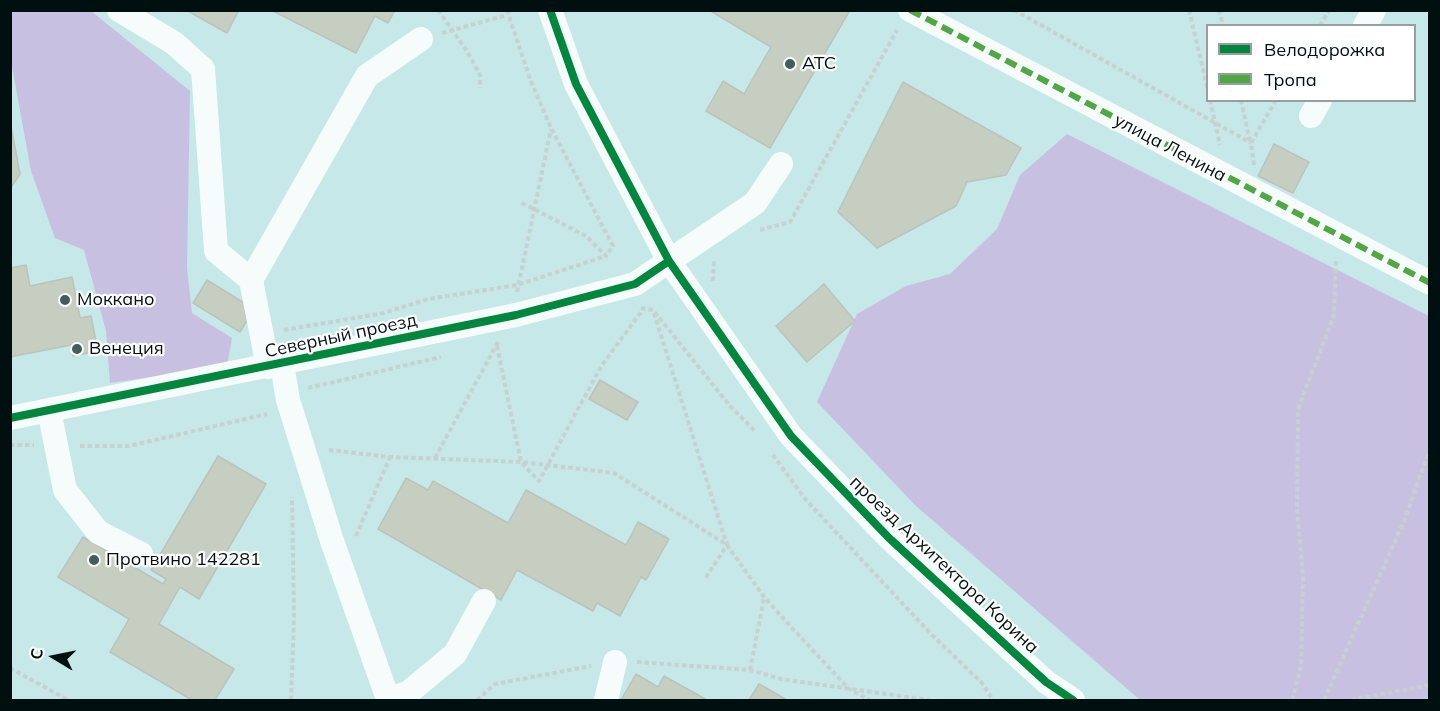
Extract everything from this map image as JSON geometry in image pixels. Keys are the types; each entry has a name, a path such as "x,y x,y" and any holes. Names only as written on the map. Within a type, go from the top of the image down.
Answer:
{"street":[{"path":"119,10 174,44 203,69 216,251 251,280 261,333 288,400 332,541 386,700 408,693 455,654 484,601"},
{"name":"проезд Архитектора Корина","path":"550,10 576,84 669,261 791,436 889,538 1047,682 1073,700"},
{"path":"1366,24 1374,10"},
{"name":"улица Ленина","path":"906,16 1228,178 1430,284"},
{"path":"251,280 367,76 421,39"},
{"name":"Северный проезд","path":"10,418 275,366 516,315 635,284 755,203 781,164"},
{"path":"49,410 65,490 98,532 141,554"},
{"path":"606,700 615,662"}],"path":[{"path":"438,10 480,75 480,88"},
{"path":"261,333 384,313 428,299 517,285 606,256 613,246 551,128 507,13 499,10"},
{"path":"1014,10 1251,143"},
{"path":"1189,10 1206,82"},
{"path":"1321,24 1329,10"},
{"path":"421,39 507,13"},
{"path":"758,230 790,222 906,16"},
{"path":"1210,102 1228,178"},
{"path":"1241,102 1251,143 1258,194"},
{"path":"1251,143 1275,102"},
{"path":"520,202 586,236 606,256"},
{"path":"713,281 715,255"},
{"path":"1292,700 1301,666 1303,576 1297,509 1298,409 1334,315 1336,278"},
{"path":"638,308 653,310 730,405 760,438"},
{"path":"497,345 521,462 539,481 602,364 644,308"},
{"path":"653,310 727,545 764,597 849,688 870,700"},
{"path":"486,347 507,341"},
{"path":"10,445 129,446 268,414 304,389 452,355"},
{"path":"767,447 806,500 932,635 982,683 993,700"},
{"path":"319,449 390,457 521,462 614,473 727,545"},
{"path":"1324,700 1404,522 1430,449"},
{"path":"353,542 390,457"},
{"path":"291,700 294,618 293,486"},
{"path":"705,579 727,545"},
{"path":"750,670 764,597"},
{"path":"477,700 495,684 615,662 750,670 781,679 929,700"},
{"path":"10,668 68,700"},
{"path":"1351,700 1430,685"}],"shaded area":[{"path":"10,11 91,11 190,91 187,268 192,313 232,338 227,366 110,383 106,331 84,250 55,238 31,171 11,61"},
{"path":"1067,134 1429,316 1429,700 1140,700 916,506 817,402 857,314 906,286 950,274 997,229 1020,175"}],"building":[{"path":"186,10 239,10 227,33"},
{"path":"271,10 395,10 388,23 375,16 356,53"},
{"name":"АТС","path":"709,10 850,10 770,148 706,111 723,81 744,94 771,47"},
{"path":"903,82 1021,148 1006,175 967,182 956,206 877,248 838,212"},
{"path":"10,121 20,174 10,189"},
{"path":"1274,144 1309,162 1293,193 1258,176"},
{"path":"26,265 30,286 72,277 80,318 91,316 98,351 73,356 71,345 10,357 10,268"},
{"path":"207,280 254,309 240,332 193,303"},
{"path":"824,284 855,321 807,362 776,326"},
{"path":"600,380 638,402 627,420 589,399"},
{"path":"218,456 266,484 199,599 180,587 159,624 234,669 215,700 192,700 110,652 129,619 58,577 83,537 163,584 166,579 151,570"},
{"path":"406,478 428,490 433,481 508,523 526,490 626,545 638,522 669,539 646,580 641,577 620,616 597,603 593,611 517,570 501,600 378,529"},
{"path":"636,674 658,687 664,676 707,700 621,700"},
{"path":"759,684 787,700 749,700"}],"marked path":[{"path":"910,10 1430,283"}],"cycle path":[{"path":"550,10 576,84 669,261 791,436 889,538 1046,682 1073,700"},
{"path":"10,418 516,315 635,284 669,261"}],"place":[{"name":"АТС","path":"790,64"},
{"name":"Моккано","path":"65,300"},
{"name":"Венеция","path":"77,349"},
{"name":"Протвино 142281","path":"94,560"}]}
